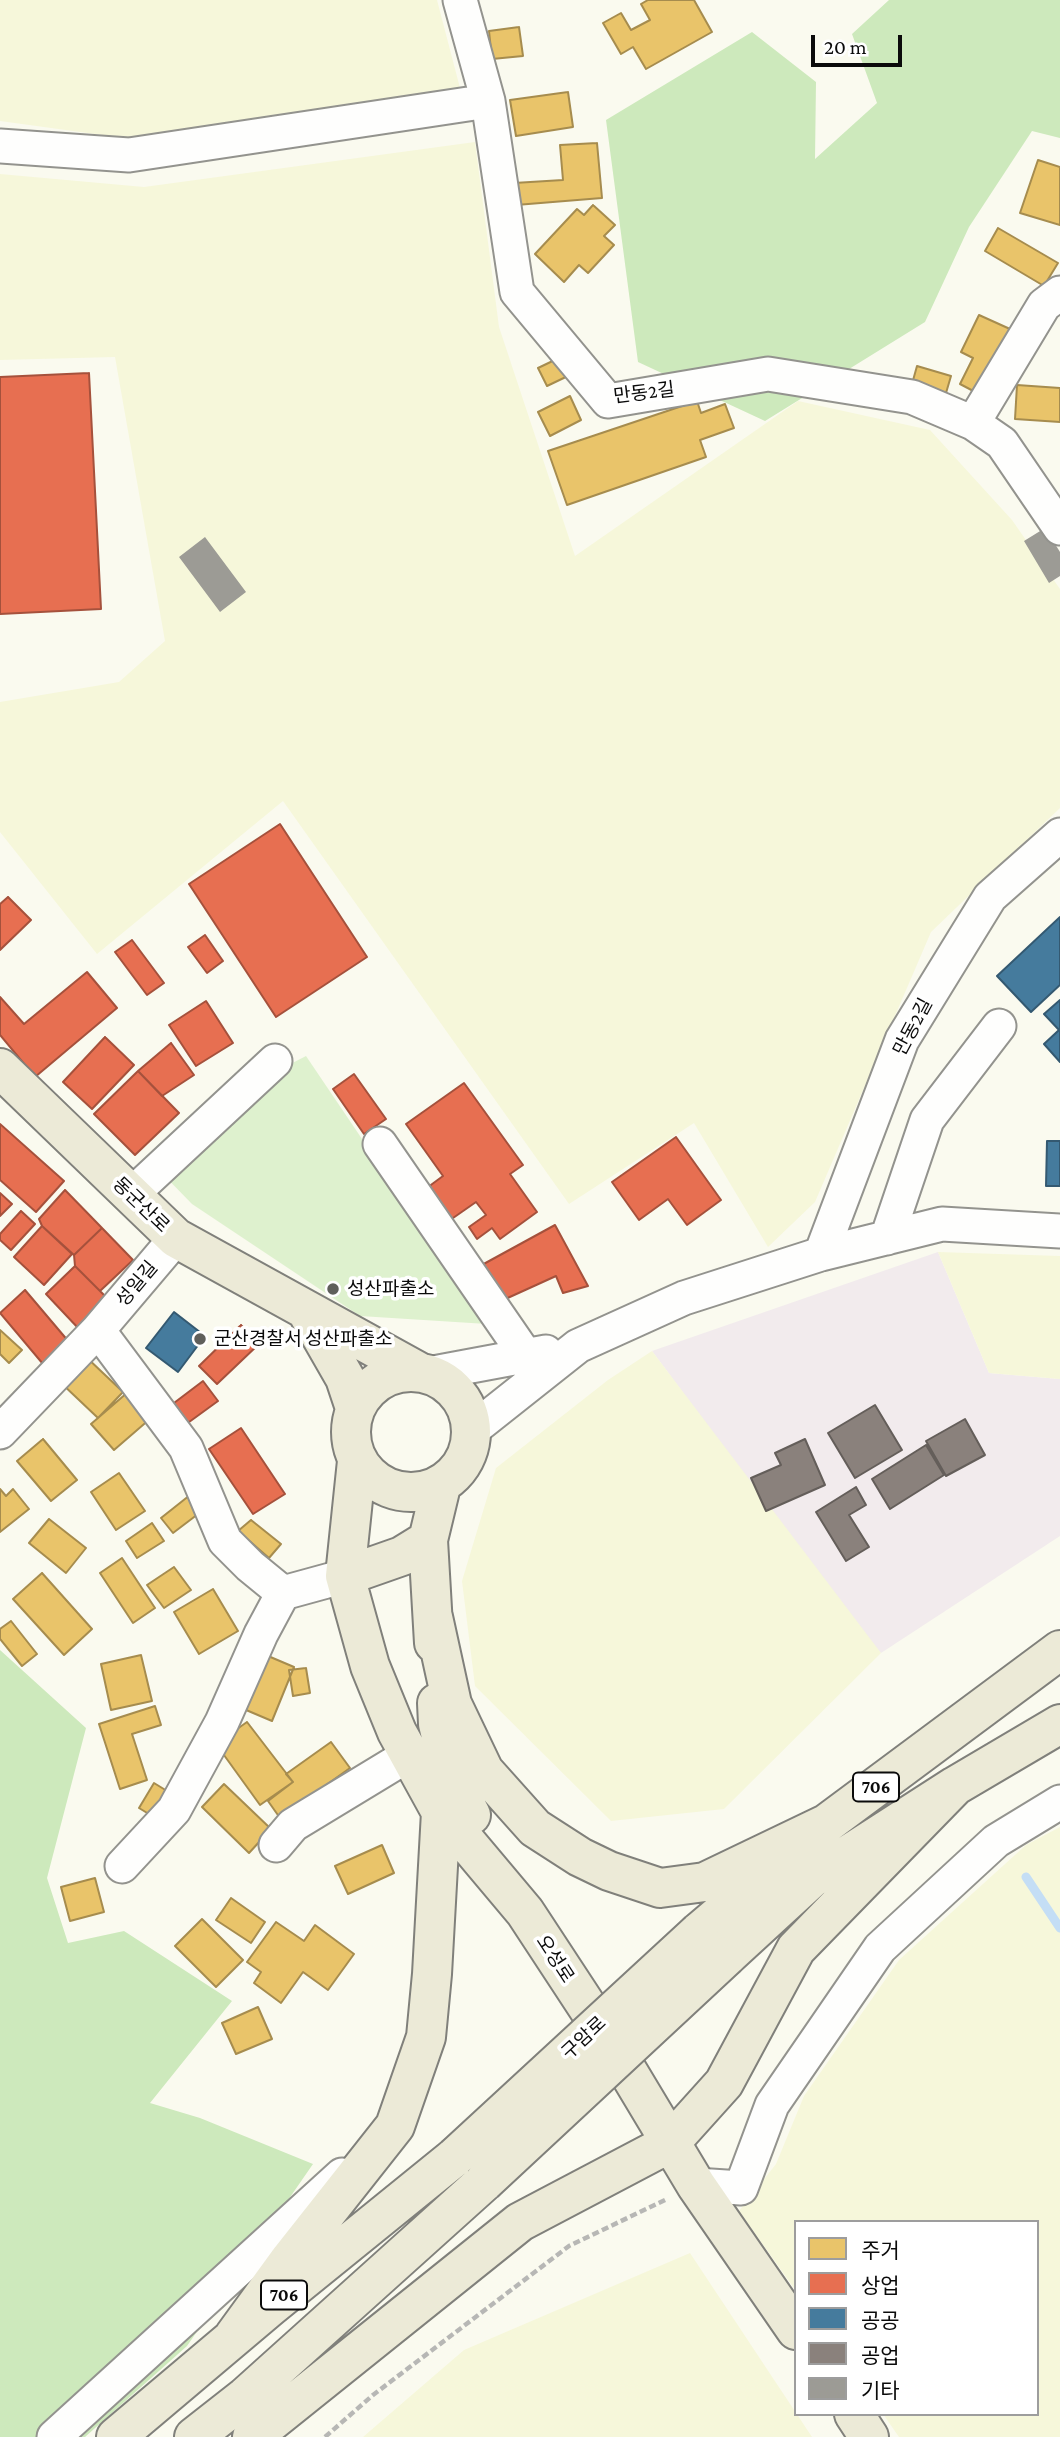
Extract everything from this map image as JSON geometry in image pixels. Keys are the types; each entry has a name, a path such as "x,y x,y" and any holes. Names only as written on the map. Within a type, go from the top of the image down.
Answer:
{"main road":[{"name":"동군산로","path":"4,1079 176,1238 423,1373"},
{"path":"306,1310 345,1378 355,1408"},
{"path":"399,1372 423,1373 450,1386 466,1406 472,1430 469,1452 458,1471 441,1486 423,1492 404,1493 385,1487 369,1476 357,1461 351,1444 350,1426 355,1408 366,1391 381,1379 399,1372"},
{"path":"357,1461 345,1576 401,1556 428,1540"},
{"path":"441,1486 428,1540 438,1724 451,1777 524,1912"},
{"name":"오성로","path":"345,1576 370,1666 397,1732 441,1812 524,1912 609,2040 696,2185 794,2327"},
{"path":"433,1617 452,1704 484,1771 535,1828 580,1857 609,1871 660,1888 705,1882 826,1824"},
{"name":"구암로","path":"116,2437 234,2336 455,2157 699,1932 826,1824 1060,1650"},
{"name":"구암로","path":"194,2437 245,2397 484,2182 812,1878 955,1786 1060,1724"},
{"path":"252,2437 520,2222 670,2143 724,2083 796,1949 955,1786"},
{"path":"234,2336 290,2259 395,2126 426,2037 441,1812"},
{"path":"854,2416 869,2437"}],"street":[{"name":"만동2길","path":"460,0 488,101 517,292 608,401 768,374 912,397 973,423 1002,443 1060,528"},
{"path":"0,146 129,155 488,101"},
{"path":"973,423 1044,305 1060,293"},
{"name":"만동2길","path":"821,1254 902,1040 990,897 1060,835"},
{"path":"887,1238 927,1120 999,1026"},
{"path":"131,1195 275,1061"},
{"path":"380,1144 526,1356"},
{"path":"423,1373 578,1346 684,1298 821,1254 942,1224 1060,1231"},
{"name":"성일길","path":"0,1432 99,1330 176,1238"},
{"path":"99,1330 186,1448 225,1541 250,1566 284,1593"},
{"path":"472,1430 578,1346"},
{"path":"122,1866 174,1810 222,1722 261,1634 284,1593 345,1576"},
{"path":"276,1846 293,1825 410,1754"},
{"path":"696,2185 741,2188 772,2105 880,1948 996,1841 1060,1802"},
{"path":"54,2437 395,2126"}],"path":[{"path":"325,2437 373,2395 569,2246 696,2185"}],"shaded area":[{"path":"938,1252 989,1373 1060,1379 1060,1536 881,1653 865,1639 652,1351"}],"green space":[{"path":"0,0 437,0 460,88 124,138 0,121"},
{"path":"889,0 1060,0 1060,138 1032,131 969,227 925,322 765,421 638,362 606,120 752,32 816,82 815,159 877,103 852,34"},
{"path":"475,142 499,327 575,556 798,401 930,430 1012,520 1060,589 1060,808 931,932 815,1202 768,1247 694,1123 569,1204 283,801 97,954 0,832 0,702 119,682 165,641 115,357 0,360 0,174 144,187"},
{"path":"306,1056 487,1324 360,1316 192,1204 152,1163 217,1102"},
{"path":"938,1252 1060,1256 1060,1379 989,1373"},
{"path":"652,1351 881,1653 724,1809 611,1821 475,1686 462,1581 496,1468 608,1380"},
{"path":"0,1650 86,1728 47,1878 68,1943 124,1931 232,2001 150,2103 200,2118 313,2164 187,2346 85,2437 0,2437"},
{"path":"1060,1827 1060,2437 899,2437 884,2416 1039,2416 1039,2220 794,2220 794,2288 739,2211 776,2164 804,2096 899,1960 1026,1845"},
{"path":"690,2253 794,2410 794,2416 798,2416 812,2437 363,2437 464,2350"}],"building: 주거":[{"path":"648,0 694,0 712,32 646,69 633,47 621,54 603,23 621,13 631,30 650,20 641,4"},
{"path":"519,27 523,56 492,59 489,31"},
{"path":"568,92 573,127 516,136 510,100"},
{"path":"597,143 602,198 516,205 514,183 563,180 560,145"},
{"path":"1038,160 1060,167 1060,225 1020,213"},
{"path":"593,205 615,225 604,236 614,245 588,273 579,265 564,282 535,254 577,209 584,215"},
{"path":"998,228 1058,263 1044,286 985,251"},
{"path":"979,315 1010,329 979,394 960,384 973,358 961,352"},
{"path":"561,357 570,375 547,386 538,368"},
{"path":"917,366 951,376 946,393 912,384"},
{"path":"1017,385 1060,388 1060,422 1015,419"},
{"path":"570,396 581,420 550,436 538,412"},
{"path":"697,401 701,413 725,404 734,428 700,440 706,457 567,505 548,451"},
{"path":"0,1330 22,1350 9,1363 0,1354"},
{"path":"84,1355 123,1392 98,1418 59,1381"},
{"path":"128,1392 151,1418 114,1450 91,1424"},
{"path":"43,1439 77,1480 51,1501 17,1461"},
{"path":"119,1473 145,1511 116,1530 91,1492"},
{"path":"0,1489 6,1496 13,1489 29,1509 0,1532"},
{"path":"190,1495 202,1511 173,1533 161,1518"},
{"path":"49,1519 86,1548 66,1573 29,1543"},
{"path":"251,1520 281,1544 269,1558 238,1531"},
{"path":"152,1523 164,1541 137,1558 126,1541"},
{"path":"122,1558 155,1608 133,1623 100,1573"},
{"path":"174,1567 191,1590 164,1608 147,1585"},
{"path":"42,1573 92,1629 64,1655 13,1599"},
{"path":"213,1589 238,1631 199,1654 174,1612"},
{"path":"11,1621 37,1654 22,1666 0,1639 0,1629"},
{"path":"261,1653 294,1667 272,1721 239,1707"},
{"path":"141,1655 152,1701 111,1710 101,1664"},
{"path":"306,1668 310,1693 293,1696 289,1670"},
{"path":"155,1706 161,1725 132,1734 147,1780 120,1789 99,1724"},
{"path":"247,1722 293,1782 260,1805 216,1744"},
{"path":"331,1742 350,1768 280,1818 268,1801 293,1782 286,1774"},
{"path":"154,1783 172,1794 157,1819 139,1808"},
{"path":"224,1784 271,1829 249,1853 202,1807"},
{"path":"382,1845 394,1873 348,1894 335,1866"},
{"path":"95,1878 104,1912 70,1921 61,1887"},
{"path":"231,1898 265,1922 251,1943 216,1920"},
{"path":"202,1919 243,1960 216,1987 175,1946"},
{"path":"276,1922 304,1941 315,1925 354,1954 328,1990 303,1972 281,2003 254,1983 261,1972 247,1962"},
{"path":"258,2007 272,2039 236,2054 222,2023"}],"building: 상업":[{"path":"89,373 101,609 0,614 0,377"},
{"path":"280,824 367,957 276,1017 189,884"},
{"path":"8,897 31,920 0,950 0,904"},
{"path":"205,935 223,961 207,973 188,947"},
{"path":"132,940 164,983 147,995 115,952"},
{"path":"87,972 117,1008 35,1077 0,1035 0,997 24,1024"},
{"path":"206,1001 233,1043 196,1066 169,1025"},
{"path":"105,1037 134,1065 92,1109 63,1082"},
{"path":"171,1043 194,1075 162,1096 138,1071"},
{"path":"138,1071 179,1113 135,1155 94,1114"},
{"path":"354,1074 386,1119 364,1134 333,1089"},
{"path":"464,1083 523,1165 510,1174 537,1212 500,1239 492,1228 477,1239 469,1227 486,1215 476,1202 443,1225 420,1193 443,1176 406,1124"},
{"path":"0,1124 64,1181 36,1212 0,1180"},
{"path":"676,1137 721,1200 687,1225 668,1199 639,1220 612,1182"},
{"path":"65,1190 102,1228 74,1255 42,1226 39,1219"},
{"path":"0,1193 12,1204 0,1216"},
{"path":"21,1211 35,1224 11,1250 0,1240 0,1234"},
{"path":"555,1225 588,1286 563,1293 556,1276 501,1301 480,1266"},
{"path":"42,1226 72,1254 44,1285 14,1257"},
{"path":"102,1228 133,1260 100,1291 75,1266 74,1255"},
{"path":"75,1266 109,1300 79,1329 46,1294"},
{"path":"25,1290 69,1342 43,1364 0,1313"},
{"path":"241,1325 259,1344 217,1384 199,1366"},
{"path":"203,1381 218,1401 185,1425 170,1406"},
{"path":"241,1428 285,1494 253,1514 209,1449"}],"building: 공공":[{"path":"1060,917 1060,985 1031,1012 997,976"},
{"path":"1060,1000 1060,1062 1044,1044 1059,1030 1044,1014"},
{"path":"1047,1141 1060,1141 1060,1186 1046,1186"},
{"path":"174,1312 205,1336 178,1372 146,1348"}],"building: 공업":[{"path":"875,1405 902,1450 855,1478 828,1433"},
{"path":"965,1419 985,1455 946,1476 926,1441"},
{"path":"805,1439 825,1485 766,1511 751,1478 781,1465 775,1453"},
{"path":"926,1445 944,1475 890,1509 872,1479"},
{"path":"856,1487 866,1505 849,1515 869,1547 846,1561 816,1512"}],"building: 기타":[{"path":"1045,528 1060,552 1060,576 1049,583 1024,541"},
{"path":"205,537 246,592 220,612 179,557"}],"waterway":[{"path":"1026,1877 1060,1928"}],"place":[{"name":"성산파출소","path":"333,1289"},
{"name":"군산경찰서 성산파출소","path":"200,1339"}]}
